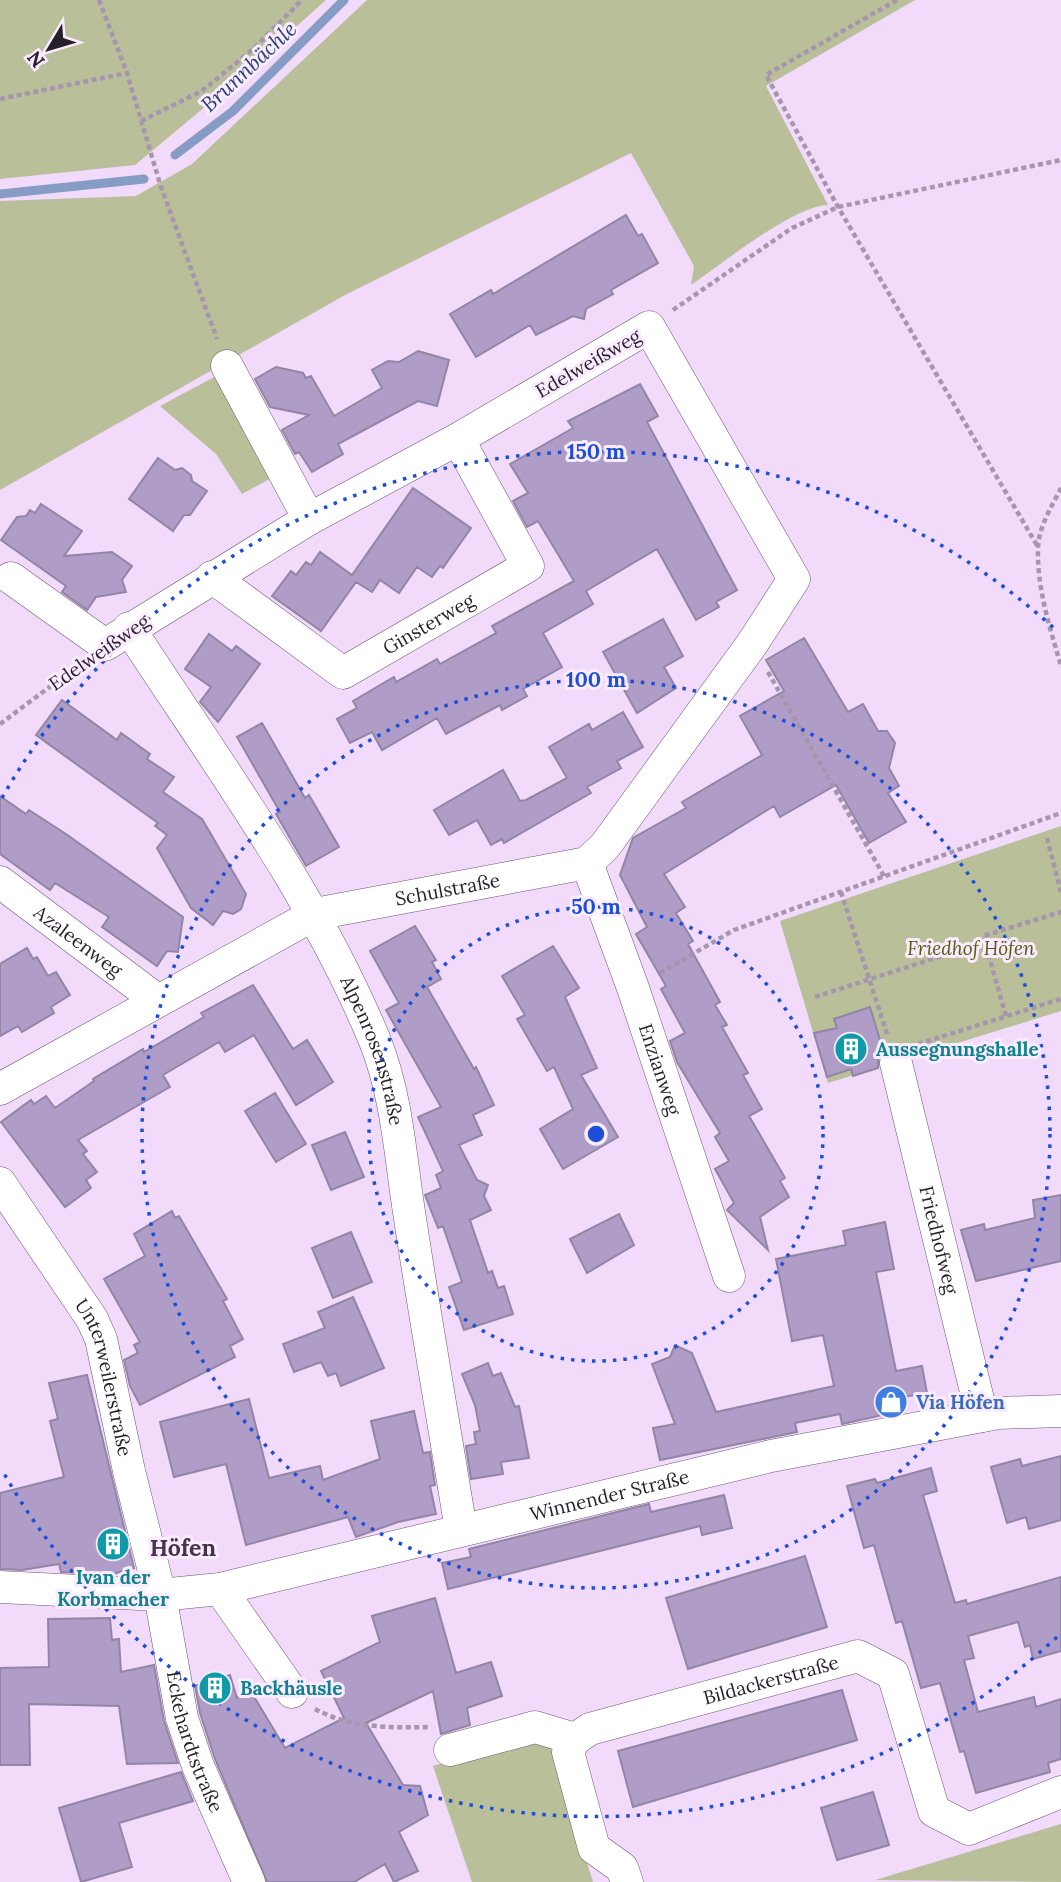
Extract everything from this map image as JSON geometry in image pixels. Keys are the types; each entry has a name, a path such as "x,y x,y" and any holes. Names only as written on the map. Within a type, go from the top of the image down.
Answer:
{"street":[{"name":"Edelweißweg","path":"117,637 309,519 458,439 649,327 794,579 751,644"},
{"path":"227,366 309,519"},
{"name":"Ginsterweg","path":"212,577 343,673 528,566 458,439"},
{"name":"Alpenrosenstraße","path":"12,578 117,637 315,914 375,1042 389,1085 461,1531"},
{"path":"587,863 605,846 751,644"},
{"name":"Schulstraße","path":"0,1089 315,914 587,863"},
{"name":"Enzianweg","path":"587,863 633,988 729,1276"},
{"name":"Azaleenweg","path":"0,882 157,1000"},
{"name":"Friedhofweg","path":"894,1058 982,1416"},
{"name":"Unterweilerstraße","path":"0,1183 92,1319 101,1339 129,1471 160,1595"},
{"name":"Winnender Straße","path":"0,1587 160,1595 220,1589 771,1456 982,1416 1061,1411"},
{"path":"220,1589 292,1692"},
{"name":"Eckehardtstraße","path":"160,1595 182,1718 198,1766 249,1882"},
{"name":"Bildackerstraße","path":"575,1739 590,1729 858,1656 893,1674 934,1811 969,1829 1061,1792"},
{"path":"450,1750 535,1727 575,1739 568,1752 594,1848 622,1868 627,1882"}],"path":[{"path":"99,0 127,73 161,187 227,366"},
{"path":"141,121 202,91 253,49 302,0"},
{"path":"897,0 766,75 838,207 1038,547"},
{"path":"0,99 127,73"},
{"path":"649,327 792,228 838,207 1061,160"},
{"path":"1061,488 1048,514 1038,547 1043,600 1061,666"},
{"name":"Edelweißweg","path":"0,724 117,637"},
{"path":"751,644 884,876"},
{"path":"633,988 734,930 1061,813"},
{"path":"1047,838 1061,892"},
{"path":"841,892 894,1058 1006,1016 1061,999"},
{"path":"1006,1016 983,936 1061,912"},
{"path":"815,996 984,942"},
{"path":"292,1692 317,1710 341,1720 388,1728 430,1727 450,1750"}],"green space":[{"path":"0,0 326,0 224,91 135,165 0,179"},
{"path":"367,0 915,0 766,86 828,205 813,208 777,225 691,285 694,266 631,153 345,295 0,490 0,201 136,196 192,164"},
{"path":"218,375 273,477 242,494 216,454 160,406"},
{"name":"Friedhof Höfen","path":"1061,826 1061,1011 828,1083 780,921"},
{"path":"528,1736 543,1739 553,1752 593,1882 472,1882 433,1766"},
{"path":"1061,1824 1061,1882 875,1880"}],"building":[{"path":"626,215 638,236 642,234 658,263 611,290 613,294 586,309 584,319 573,316 536,335 530,325 476,357 450,314 491,290 493,294"},
{"path":"418,351 449,360 437,406 418,401 338,444 343,454 312,472 299,452 295,454 282,430 309,415 270,407 255,379 276,367 303,373 306,378 311,376 334,416 382,388 372,370 388,361 399,362"},
{"path":"640,384 658,416 647,422 737,590 716,602 719,607 696,620 657,549 586,591 593,604 543,633 562,667 523,689 527,696 502,710 500,705 446,734 437,718 382,750 372,732 350,743 337,719 357,708 353,701 394,677 396,682 437,659 440,664 496,633 492,626 574,581 538,521 527,527 513,501 528,493 510,464 573,428 568,421"},
{"path":"158,458 175,470 182,468 191,475 192,481 207,491 190,515 184,515 173,531 129,499"},
{"path":"413,488 471,528 443,568 440,566 432,577 417,567 399,593 380,580 372,592 356,582 321,631 272,596 291,571 296,575 306,562 311,565 320,552 352,575"},
{"path":"41,504 82,531 64,556 112,552 132,566 122,580 126,592 96,597 87,610 62,592 66,586 1,540 17,517 26,516 30,510 35,513"},
{"path":"663,619 683,656 664,667 676,688 637,713 603,652"},
{"path":"209,634 232,651 236,646 260,664 218,722 200,702 211,687 185,669"},
{"path":"804,638 848,712 863,704 878,731 887,731 895,743 889,768 899,786 888,793 906,822 869,843 836,785 780,817 774,806 664,874 685,907 676,913 693,941 688,944 720,1002 715,1005 727,1025 722,1027 748,1073 743,1075 762,1109 749,1116 785,1178 780,1181 789,1197 760,1217 768,1250 727,1210 734,1203 715,1169 729,1161 715,1137 720,1133 677,1062 670,1041 685,1033 661,989 666,986 636,934 647,927 620,875 633,838 686,808 682,802 762,755 740,716 784,691 766,660"},
{"path":"62,700 117,740 121,733 150,754 147,759 174,777 163,792 202,819 246,894 241,909 233,914 223,911 213,925 191,908 157,848 167,835 155,826 158,823 36,735"},
{"path":"623,712 643,747 617,761 621,768 587,787 591,793 504,843 502,839 491,845 477,820 449,835 434,810 503,770 520,801 526,800 567,778 549,747 589,724 592,730"},
{"path":"262,723 305,798 309,795 339,847 306,866 276,814 280,812 237,737"},
{"path":"0,796 26,814 29,810 66,834 183,917 178,952 167,951 157,966 102,927 109,917 55,883 50,890 0,854"},
{"path":"415,926 436,960 432,962 441,979 427,987 474,1069 476,1067 494,1105 473,1115 482,1135 459,1145 477,1180 488,1185 484,1196 491,1210 470,1220 488,1273 492,1271 498,1288 504,1286 513,1314 464,1330 449,1287 462,1282 443,1226 438,1228 425,1195 441,1188 436,1175 443,1171 418,1117 441,1107 386,1010 399,1003 370,951"},
{"path":"553,946 579,988 565,997 597,1068 581,1075 618,1137 563,1169 540,1129 573,1109 554,1067 547,1071 517,1019 525,1015 502,976"},
{"path":"27,948 33,959 37,957 48,976 56,972 70,995 51,1007 54,1013 22,1032 18,1026 0,1036 0,964"},
{"path":"253,985 293,1049 307,1040 333,1082 296,1105 254,1035 225,1052 219,1042 163,1075 170,1087 78,1140 87,1151 83,1154 97,1172 86,1180 91,1188 65,1207 1,1122 31,1100 34,1104 46,1096 55,1108 94,1081 93,1079 204,1017 201,1013"},
{"name":"Aussegnungshalle","path":"870,1007 883,1050 878,1059 878,1068 853,1076 851,1069 827,1077 814,1033 837,1028 834,1019"},
{"path":"275,1093 306,1144 276,1162 245,1111"},
{"path":"345,1132 364,1177 331,1190 312,1145"},
{"path":"1061,1195 1061,1261 976,1281 961,1230 984,1224 985,1230 1035,1218 1033,1200"},
{"path":"172,1211 175,1218 179,1216 227,1299 223,1301 243,1339 230,1346 235,1357 140,1405 130,1386 124,1360 138,1353 134,1345 140,1342 104,1279 145,1256 134,1234"},
{"path":"619,1214 634,1245 587,1273 570,1239"},
{"path":"885,1222 894,1269 876,1272 896,1371 922,1366 927,1393 903,1397 905,1410 842,1424 840,1414 795,1423 797,1432 660,1460 653,1428 675,1424 652,1364 670,1357 675,1345 692,1353 716,1412 834,1386 823,1335 792,1341 776,1259 846,1245 843,1231"},
{"path":"351,1232 372,1282 333,1298 312,1248"},
{"path":"353,1297 384,1368 341,1386 336,1373 328,1376 321,1362 294,1372 283,1344 325,1328 318,1312"},
{"path":"488,1363 493,1376 501,1373 515,1407 519,1406 529,1458 501,1462 503,1474 471,1479 466,1446 476,1444 474,1432 480,1431 475,1405 462,1374"},
{"path":"87,1375 134,1568 113,1574 61,1572 59,1564 22,1570 0,1569 0,1493 64,1477 50,1421 58,1419 49,1383"},
{"path":"249,1399 269,1478 320,1466 323,1480 380,1459 371,1421 414,1411 423,1453 430,1452 435,1485 430,1486 436,1514 398,1522 356,1537 348,1517 246,1545 226,1464 174,1477 160,1422"},
{"path":"1061,1456 1061,1520 1029,1529 1026,1517 1007,1523 991,1467 1020,1459 1022,1466"},
{"path":"931,1468 937,1491 923,1495 955,1603 966,1600 967,1604 1061,1577 1061,1651 1033,1659 1030,1645 1025,1647 1018,1622 968,1636 974,1658 964,1660 978,1712 1034,1697 1036,1707 1061,1699 1061,1759 1048,1763 1050,1772 976,1793 964,1751 960,1752 940,1683 921,1688 902,1621 896,1623 874,1545 864,1548 847,1486 875,1479 877,1483"},
{"path":"724,1495 732,1528 702,1535 700,1526 448,1589 442,1563 471,1557 469,1549 649,1504 651,1512"},
{"path":"805,1556 827,1627 688,1669 666,1598"},
{"path":"435,1598 456,1673 491,1662 502,1696 467,1708 470,1725 441,1734 433,1691 366,1723 403,1785 420,1786 428,1815 399,1832 418,1871 394,1882 385,1864 354,1882 267,1882 215,1759 200,1713 195,1686 230,1675 237,1698 250,1690 285,1748 344,1718 321,1671 380,1642 372,1616"},
{"path":"110,1618 112,1640 119,1639 121,1672 154,1665 164,1721 178,1763 127,1764 119,1706 29,1704 30,1765 0,1765 0,1668 49,1667 48,1619"},
{"path":"842,1690 857,1740 633,1807 618,1751"},
{"path":"181,1772 193,1801 119,1823 132,1867 81,1882 59,1808"},
{"path":"873,1792 889,1845 837,1860 821,1808"}],"waterway":[{"name":"Brunnbächle","path":"175,155 233,111 344,0"},
{"name":"Brunnbächle","path":"0,194 144,179"}],"place":[{"name":"Aussegnungshalle","path":"851,1049"},
{"name":"Via Höfen","path":"891,1402"},
{"name":"Ivan der Korbmacher","path":"113,1544"},
{"name":"Backhäusle","path":"215,1688"}],"district":[{"name":"Höfen","path":"183,1548"}]}
